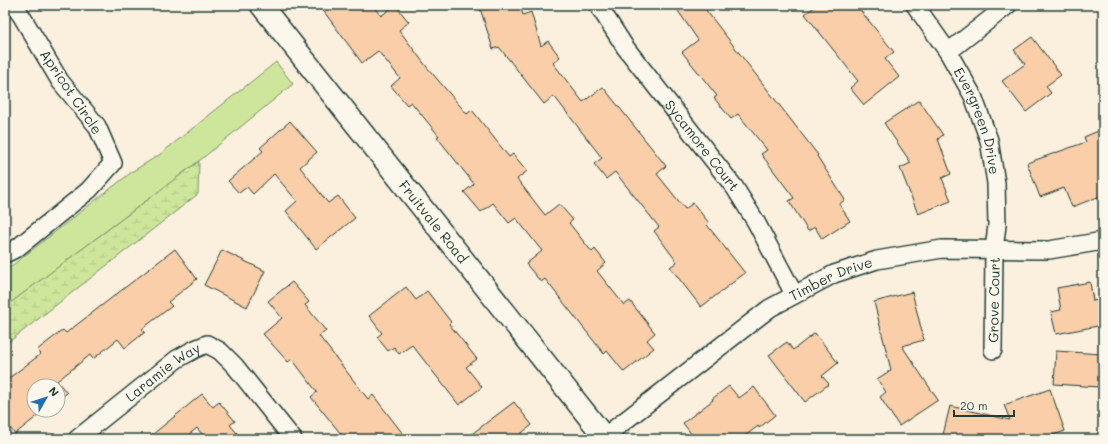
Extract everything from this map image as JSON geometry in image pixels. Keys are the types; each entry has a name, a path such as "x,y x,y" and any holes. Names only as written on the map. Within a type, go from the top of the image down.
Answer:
{"street":[{"name":"Apricot Circle","path":"5,254 17,248 89,190 113,163 97,126 60,81 21,15 13,5"},
{"name":"Fruitvale Road","path":"261,5 605,438"},
{"name":"Sycamore Court","path":"598,5 625,47 735,188 756,222 794,294"},
{"name":"Evergreen Drive","path":"915,5 948,52 973,96 989,140 996,183 997,224 994,250"},
{"path":"948,52 1008,5"},
{"name":"Timber Drive","path":"605,438 770,308 834,274 877,260 942,249 1049,250 1103,241"},
{"name":"Grove Court","path":"993,350 994,250"},
{"name":"Laramie Way","path":"77,439 177,359 207,344 220,351 235,366 293,439"}],"green space":[{"path":"276,62 293,84 199,161 5,307 5,271 133,171 159,155"},
{"path":"199,161 198,194 5,345 5,307"}],"building":[{"path":"319,5 372,5 381,16 395,5 409,22 399,30 426,66 467,114 472,110 509,157 513,154 527,171 517,179 545,215 559,204 573,220 569,223 592,252 595,249 606,263 597,271 624,305 630,301 655,333 647,340 654,348 624,372 607,351 604,354 545,279 541,282 526,264 542,251 516,218 509,223 493,203 481,212 464,192 474,184 437,137 439,136 411,102 407,105 391,86 400,78 378,51 362,63"},
{"path":"479,5 520,5 523,15 531,12 541,46 548,41 560,57 553,63 583,102 603,87 666,166 657,174 685,209 693,203 709,223 707,225 745,273 701,307 670,267 677,262 654,231 659,227 615,172 606,179 594,164 602,158 554,96 544,104 499,47 493,49"},
{"path":"674,5 702,5 818,155 817,156 845,200 839,204 850,221 822,239 815,227 808,231 789,201 794,198 761,154 767,150 738,114 731,119 714,98 717,96 682,52 698,40"},
{"path":"817,5 856,5 894,52 885,59 899,77 864,105 850,88 858,81 805,14"},
{"path":"1032,37 1061,75 1046,86 1051,93 1026,112 1002,81 1025,64 1014,50"},
{"path":"919,100 943,135 938,139 951,174 942,178 951,201 918,214 900,168 911,163 884,123"},
{"path":"290,121 317,152 300,167 328,203 338,196 355,218 316,249 286,211 297,201 274,174 253,194 247,187 239,193 228,181 263,151 260,148"},
{"path":"1103,129 1103,195 1072,207 1064,188 1040,197 1027,163 1086,142 1084,137"},
{"path":"175,249 197,279 168,302 172,306 142,329 145,332 125,348 118,339 93,359 90,355 61,378 26,378 26,418 35,418 15,434 5,422 5,381 41,354 37,350 63,330 66,333"},
{"path":"222,250 265,271 247,307 204,285"},
{"path":"292,282 309,302 305,305 326,331 319,336 368,399 373,395 407,439 345,439 311,397 317,392 292,359 288,362 263,334 282,318 268,301"},
{"path":"1090,282 1093,301 1098,300 1103,325 1056,334 1051,312 1061,310 1057,288"},
{"path":"406,287 416,300 427,291 451,322 449,324 477,359 466,367 482,387 459,405 412,345 399,354 394,347 388,351 377,337 382,333 369,316"},
{"path":"912,292 924,340 902,346 938,400 899,426 880,397 886,392 877,379 891,370 874,302"},
{"path":"815,333 838,363 822,376 829,384 805,402 769,355 787,342 793,350"},
{"path":"1056,351 1101,354 1099,387 1054,384"},
{"path":"729,386 739,398 754,387 775,415 759,428 758,426 741,439 695,439 683,423"},
{"path":"1050,389 1065,431 1042,439 942,439 950,406 1010,420 1004,405"},
{"path":"202,394 213,407 219,402 235,421 230,425 242,439 206,439 197,428 183,439 147,439"},
{"path":"514,402 532,425 514,439 465,439"}]}
